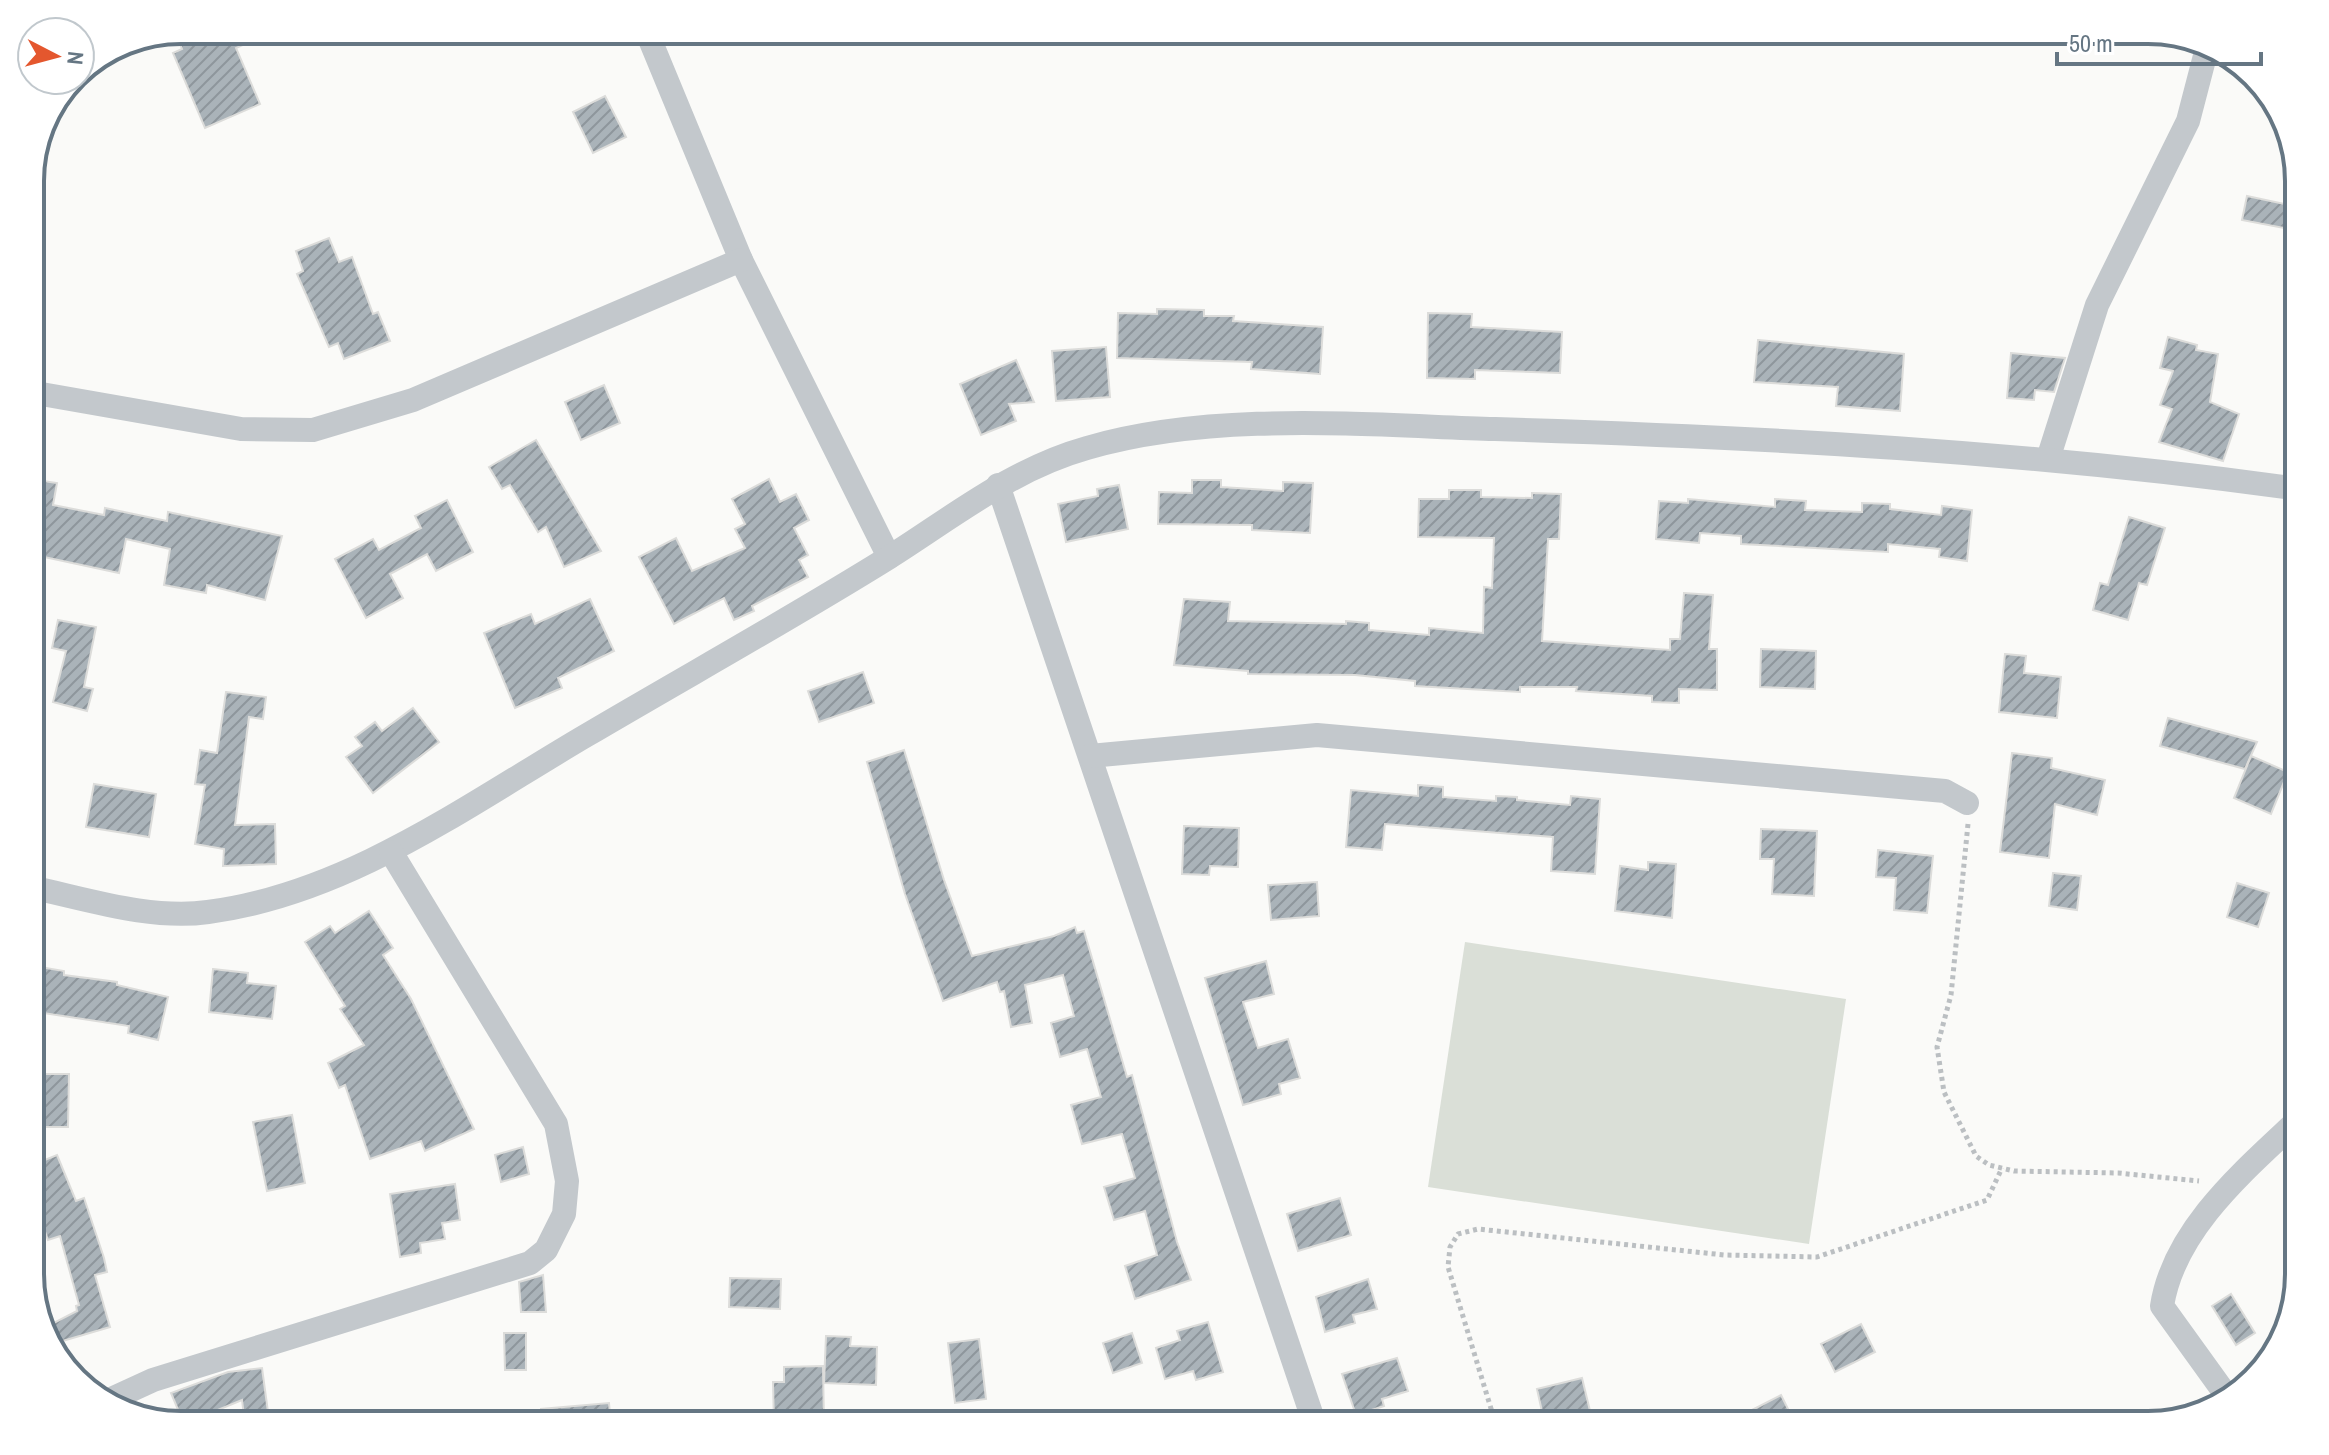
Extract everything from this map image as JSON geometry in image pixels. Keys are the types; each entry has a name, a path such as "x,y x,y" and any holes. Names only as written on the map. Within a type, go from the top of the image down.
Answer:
{"street":[{"path":"652,44 741,260 889,557"},
{"path":"2048,459 2097,305 2188,121 2205,56"},
{"path":"44,394 241,429 313,430 413,400 741,260"},
{"path":"44,890 146,911 204,913 278,898 391,852 889,557 998,485 1087,448 1193,429 1325,424 1748,436 2048,459 2285,487"},
{"path":"998,485 1310,1411"},
{"path":"1090,756 1317,735 1945,791 1967,803"},
{"path":"118,1396 153,1380 530,1263 546,1250 564,1214 566,1192 556,1124 391,852"},
{"path":"2222,1390 2162,1306 2167,1277 2179,1253 2233,1181 2285,1132"}],"path":[{"path":"1967,803 1969,832 1951,995 1937,1047 1944,1092 1976,1156 2002,1168 2233,1181"},
{"path":"1492,1411 1448,1267 1450,1247 1458,1234 1478,1229 1724,1255 1817,1257 1987,1200 2002,1168"}],"shaded area":[{"path":"1465,942 1846,999 1809,1244 1428,1187"}],"building":[{"path":"180,44 245,44 236,48 260,104 205,128 173,53 182,49"},
{"path":"605,96 626,137 593,153 573,112"},
{"path":"2247,196 2285,204 2285,228 2242,220"},
{"path":"329,238 339,262 352,257 373,314 378,312 390,341 344,359 338,343 329,347 297,274 303,271 296,251"},
{"path":"1157,309 1204,310 1204,316 1234,316 1233,321 1323,327 1320,374 1251,369 1252,362 1117,358 1118,313 1157,314"},
{"path":"1428,313 1472,314 1471,327 1562,332 1560,373 1475,370 1475,379 1427,378"},
{"path":"2168,337 2197,345 2196,350 2218,354 2210,402 2239,414 2223,461 2159,442 2172,409 2160,405 2173,371 2160,368"},
{"path":"1758,340 1904,354 1900,411 1836,406 1838,387 1754,382"},
{"path":"1106,347 1110,397 1056,401 1052,351"},
{"path":"2011,353 2065,358 2054,392 2035,390 2034,400 2007,398"},
{"path":"1016,360 1034,402 1009,404 1016,421 981,435 960,384"},
{"path":"604,385 620,423 581,440 565,402"},
{"path":"536,440 601,551 564,567 546,527 538,532 510,485 502,489 489,467"},
{"path":"769,479 780,502 796,494 809,520 794,528 808,555 799,560 808,577 752,606 754,611 734,620 724,598 674,624 639,557 676,538 692,571 745,548 735,529 745,524 732,499"},
{"path":"1192,480 1221,480 1221,487 1283,491 1283,482 1313,483 1310,533 1252,530 1252,525 1158,524 1159,492 1192,493"},
{"path":"44,481 57,483 53,505 104,515 105,508 167,521 168,512 282,536 265,600 207,585 206,593 164,585 170,549 126,539 119,573 44,557"},
{"path":"1119,485 1128,529 1066,542 1058,504 1098,496 1097,489"},
{"path":"1449,490 1481,490 1481,497 1532,498 1532,493 1561,494 1559,539 1548,539 1542,641 1670,650 1670,639 1680,639 1684,593 1713,595 1709,649 1717,649 1717,690 1679,689 1679,703 1652,702 1652,696 1576,691 1577,687 1520,687 1520,692 1415,686 1415,681 1355,675 1248,674 1248,671 1174,665 1184,599 1230,602 1228,621 1346,624 1346,621 1369,623 1369,630 1429,635 1429,628 1483,633 1484,587 1492,588 1494,538 1418,537 1419,499 1449,499"},
{"path":"1688,499 1775,507 1775,499 1806,501 1805,510 1862,512 1862,503 1890,504 1890,509 1941,515 1942,506 1972,510 1967,561 1939,557 1940,549 1888,544 1888,552 1741,544 1741,536 1700,533 1699,543 1656,539 1659,501 1688,503"},
{"path":"447,500 473,552 436,571 427,554 390,574 403,598 366,618 335,559 373,539 379,550 421,528 415,516"},
{"path":"2129,517 2165,528 2147,585 2139,583 2128,620 2093,610 2100,583 2108,585"},
{"path":"590,599 614,651 558,678 562,688 515,708 484,633 531,614 535,624"},
{"path":"58,620 96,627 84,687 93,689 87,711 53,702 66,651 52,648"},
{"path":"1761,649 1816,651 1815,689 1760,687"},
{"path":"2005,654 2026,656 2024,673 2061,677 2057,718 1999,712"},
{"path":"863,672 874,703 819,722 808,691"},
{"path":"226,692 266,697 263,719 249,717 235,825 275,824 276,864 223,866 224,849 195,844 205,785 195,784 200,750 217,753"},
{"path":"413,708 439,742 373,793 346,757 362,746 355,737 375,722 382,731"},
{"path":"2168,718 2257,742 2245,769 2160,746"},
{"path":"904,750 944,880 972,956 1054,936 1075,927 1077,933 1084,931 1127,1077 1132,1075 1177,1242 1191,1280 1135,1299 1125,1266 1157,1255 1145,1211 1114,1220 1104,1187 1135,1178 1122,1134 1082,1144 1071,1105 1101,1097 1087,1049 1060,1057 1051,1023 1074,1016 1063,975 1025,985 1032,1023 1011,1027 1004,991 1000,992 997,982 943,1001 905,894 867,762"},
{"path":"2012,753 2052,758 2051,768 2105,780 2097,815 2055,804 2049,858 2000,852"},
{"path":"2251,756 2285,771 2285,779 2271,814 2234,798"},
{"path":"94,784 156,794 149,837 86,827"},
{"path":"1418,785 1443,787 1443,797 1496,801 1496,796 1517,797 1517,800 1570,805 1571,796 1600,799 1595,874 1551,871 1553,837 1385,824 1382,850 1346,847 1351,790 1418,796"},
{"path":"1184,826 1239,828 1238,867 1210,866 1209,875 1182,874"},
{"path":"1761,829 1817,831 1814,896 1772,894 1774,859 1760,859"},
{"path":"1878,850 1933,856 1927,913 1894,910 1896,878 1876,877"},
{"path":"1648,862 1676,864 1672,918 1615,911 1620,866 1648,870"},
{"path":"2053,873 2081,876 2077,910 2049,906"},
{"path":"1317,882 1319,916 1271,920 1268,885"},
{"path":"2237,883 2269,893 2258,927 2227,917"},
{"path":"369,911 393,948 383,955 411,999 474,1129 425,1151 421,1141 370,1159 345,1085 339,1088 328,1063 364,1045 340,1009 345,1006 305,942 330,926 335,933"},
{"path":"1266,961 1274,994 1243,1002 1258,1048 1288,1039 1300,1078 1279,1084 1281,1094 1243,1105 1205,978"},
{"path":"44,968 64,971 64,975 117,982 117,985 168,997 158,1040 128,1033 129,1026 44,1013"},
{"path":"213,969 248,973 247,983 276,986 272,1019 209,1012"},
{"path":"44,1074 69,1074 68,1127 44,1127"},
{"path":"292,1115 305,1183 267,1191 253,1122"},
{"path":"523,1147 529,1174 501,1182 495,1155"},
{"path":"57,1155 76,1201 84,1198 107,1272 95,1275 110,1327 61,1341 53,1323 77,1311 76,1306 79,1305 60,1236 48,1240 44,1229 44,1160"},
{"path":"455,1184 460,1220 442,1223 445,1239 420,1243 421,1253 400,1257 390,1194"},
{"path":"1340,1198 1351,1235 1298,1251 1287,1214"},
{"path":"543,1275 546,1312 521,1312 519,1282"},
{"path":"730,1278 781,1279 780,1309 729,1307"},
{"path":"1368,1279 1377,1309 1353,1315 1355,1323 1325,1332 1316,1297"},
{"path":"2231,1294 2255,1333 2236,1345 2212,1306"},
{"path":"1208,1322 1223,1372 1196,1380 1193,1371 1165,1379 1156,1348 1180,1340 1177,1331"},
{"path":"1861,1324 1875,1352 1835,1372 1821,1344"},
{"path":"504,1333 526,1333 526,1370 505,1370"},
{"path":"1132,1333 1142,1363 1113,1373 1103,1343"},
{"path":"826,1336 851,1337 850,1346 877,1347 876,1385 824,1383"},
{"path":"979,1339 986,1399 955,1403 948,1343"},
{"path":"1397,1358 1408,1391 1382,1399 1384,1406 1355,1411 1342,1374"},
{"path":"823,1366 824,1411 774,1411 773,1382 784,1382 784,1367"},
{"path":"262,1368 268,1411 243,1411 242,1400 215,1411 178,1411 171,1393 228,1372"},
{"path":"1582,1378 1590,1411 1542,1411 1537,1389"},
{"path":"1781,1395 1789,1411 1753,1411"},
{"path":"609,1403 610,1411 541,1411"}]}
